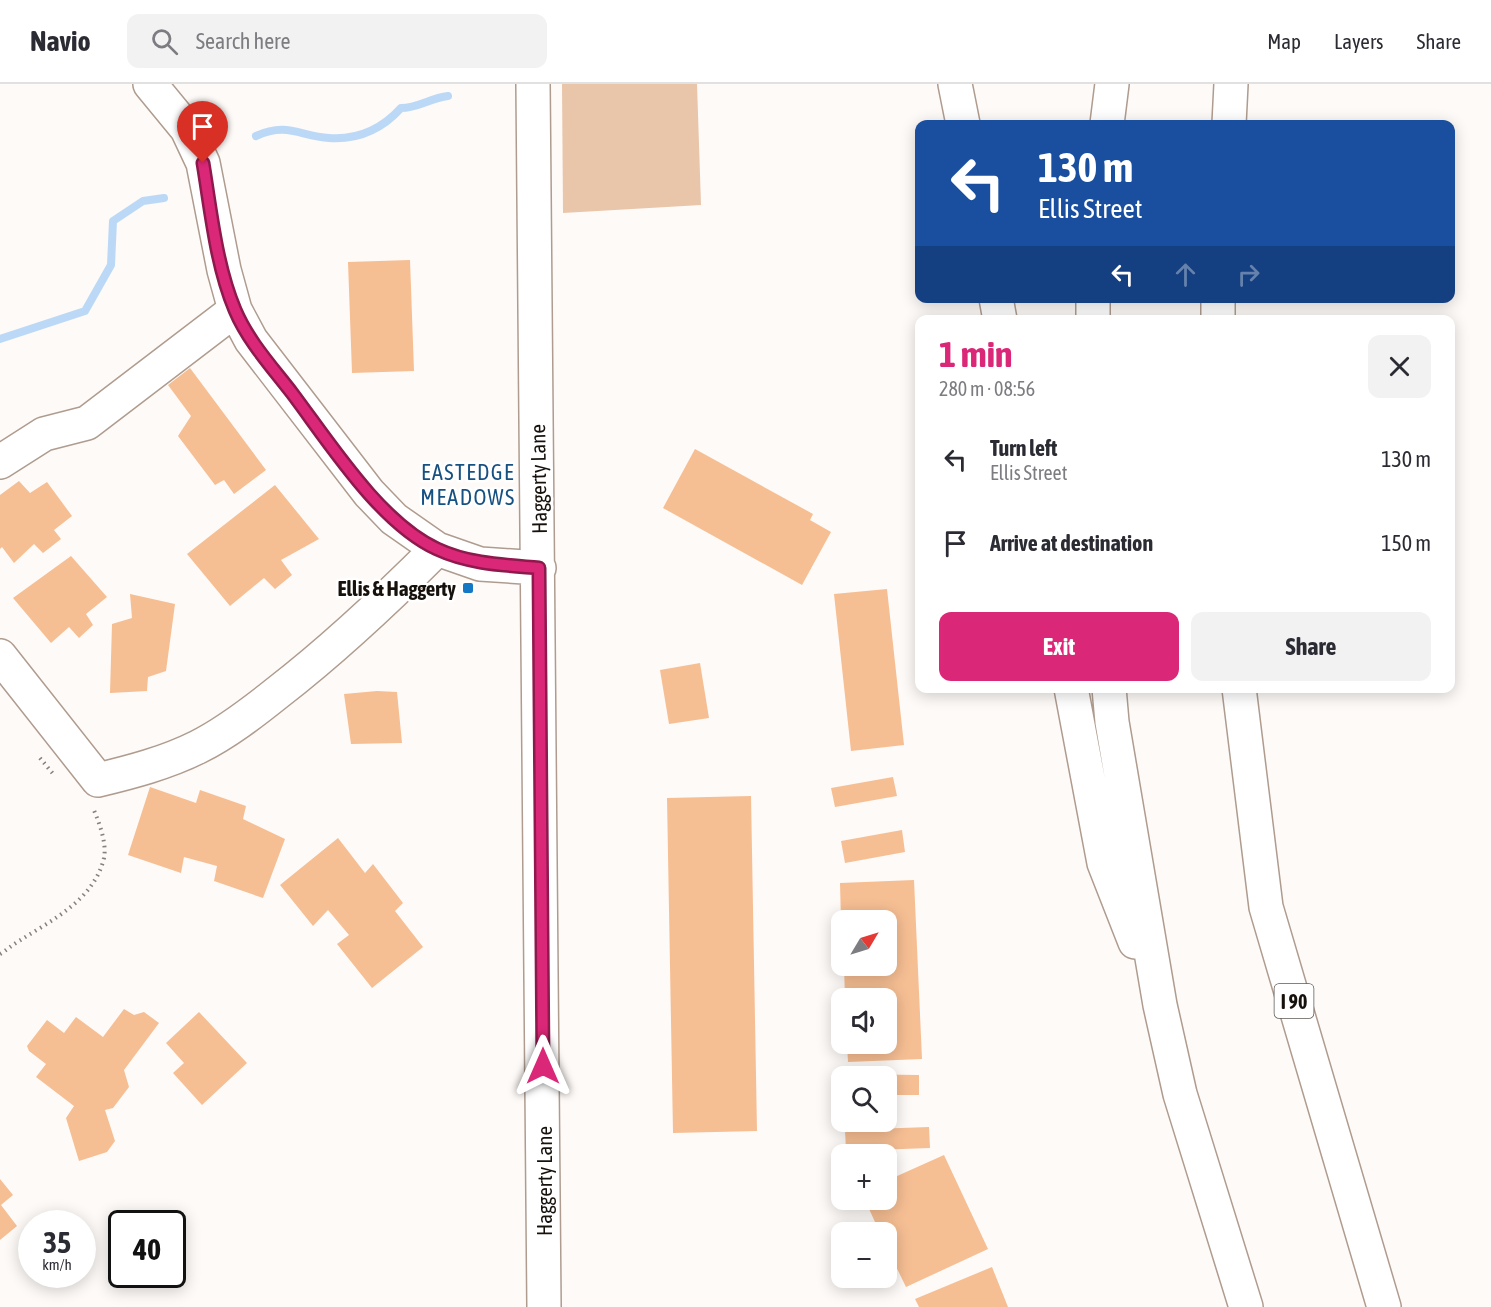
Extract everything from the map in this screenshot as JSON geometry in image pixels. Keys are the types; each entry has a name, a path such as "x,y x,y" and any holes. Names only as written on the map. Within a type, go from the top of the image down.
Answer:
{"main road":[{"path":"150,84 187,129 203,163 224,270 235,310 251,340 369,493 394,519 437,549 480,564 539,568"},
{"name":"Haggerty Lane","path":"533,84 544,1307"},
{"path":"955,84 962,120"},
{"path":"1108,120 1112,84"},
{"path":"1229,120 1231,84"},
{"path":"0,462 44,434 87,423 235,310"},
{"path":"0,656 98,780 108,778 198,747 230,729 314,665 377,609 437,549"},
{"path":"1072,693 1104,863 1160,1005"},
{"path":"1109,693 1112,722 1160,1005 1180,1094 1246,1307"},
{"name":"I 90","path":"1240,693 1266,906 1384,1307"}],"path":[{"path":"35,750 47,770 56,776"},
{"path":"0,954 46,926 73,906 93,885 104,857 101,828 92,804"}],"shaded area":[{"path":"562,84 697,84 701,205 563,213"}],"building":[{"path":"410,260 414,371 352,373 348,262"},
{"path":"190,368 266,470 234,494 224,480 215,485 178,436 191,416 168,385"},
{"path":"695,449 813,514 810,520 831,532 802,585 663,508"},
{"path":"19,481 30,493 47,482 72,516 54,530 61,539 43,553 34,544 14,563 2,547 0,549 0,495"},
{"path":"275,485 319,539 281,560 292,575 275,589 264,578 230,606 187,554"},
{"path":"71,556 107,597 86,614 93,625 79,638 69,627 51,643 13,598"},
{"path":"887,589 904,745 851,751 834,594"},
{"path":"130,594 175,604 166,671 148,677 147,691 110,693 112,624 132,618"},
{"path":"700,663 709,718 669,724 660,670"},
{"path":"397,692 402,743 351,744 344,694"},
{"path":"893,777 897,796 835,807 831,788"},
{"path":"150,787 196,803 200,790 246,806 243,819 285,839 263,898 214,881 217,866 184,857 181,873 128,855"},
{"path":"751,796 757,1131 673,1133 667,798"},
{"path":"902,830 905,852 845,863 841,841"},
{"path":"338,838 365,873 373,864 403,903 395,911 423,947 372,988 337,944 349,935 328,910 313,926 280,885"},
{"path":"914,880 922,1059 848,1062 848,1054 897,1054 897,988 845,988 844,976 897,976 897,910 841,910 840,883"},
{"path":"124,1009 134,1015 144,1012 159,1023 124,1070 129,1087 113,1108 105,1110 115,1141 107,1152 79,1161 66,1118 74,1106 36,1077 46,1064 29,1051 27,1046 47,1020 64,1033 76,1017 103,1037"},
{"path":"199,1012 247,1063 202,1105 173,1073 184,1063 166,1043"},
{"path":"897,1075 919,1075 919,1095 897,1095"},
{"path":"929,1127 930,1148 897,1149 897,1144 846,1144 845,1132 897,1132 897,1128"},
{"path":"944,1155 988,1249 906,1287 897,1269 897,1222 875,1222 870,1210 897,1210 897,1176"},
{"path":"0,1179 13,1195 1,1205 17,1226 0,1240"},
{"path":"992,1267 1008,1307 919,1307 915,1299"}],"waterway":[{"path":"256,136 276,130 329,138 360,135 386,122 401,108 448,96"},
{"path":"0,339 85,311 111,265 113,221 143,201 164,198"}],"place":[{"name":"Ellis & Haggerty","path":"468,588"}],"district":[{"name":"EASTEDGE MEADOWS","path":"468,485"}],"route":[{"path":"203,163 213,220 235,310 251,340 369,493 394,519 415,536 437,549 480,564 539,568 543,1066"}]}
